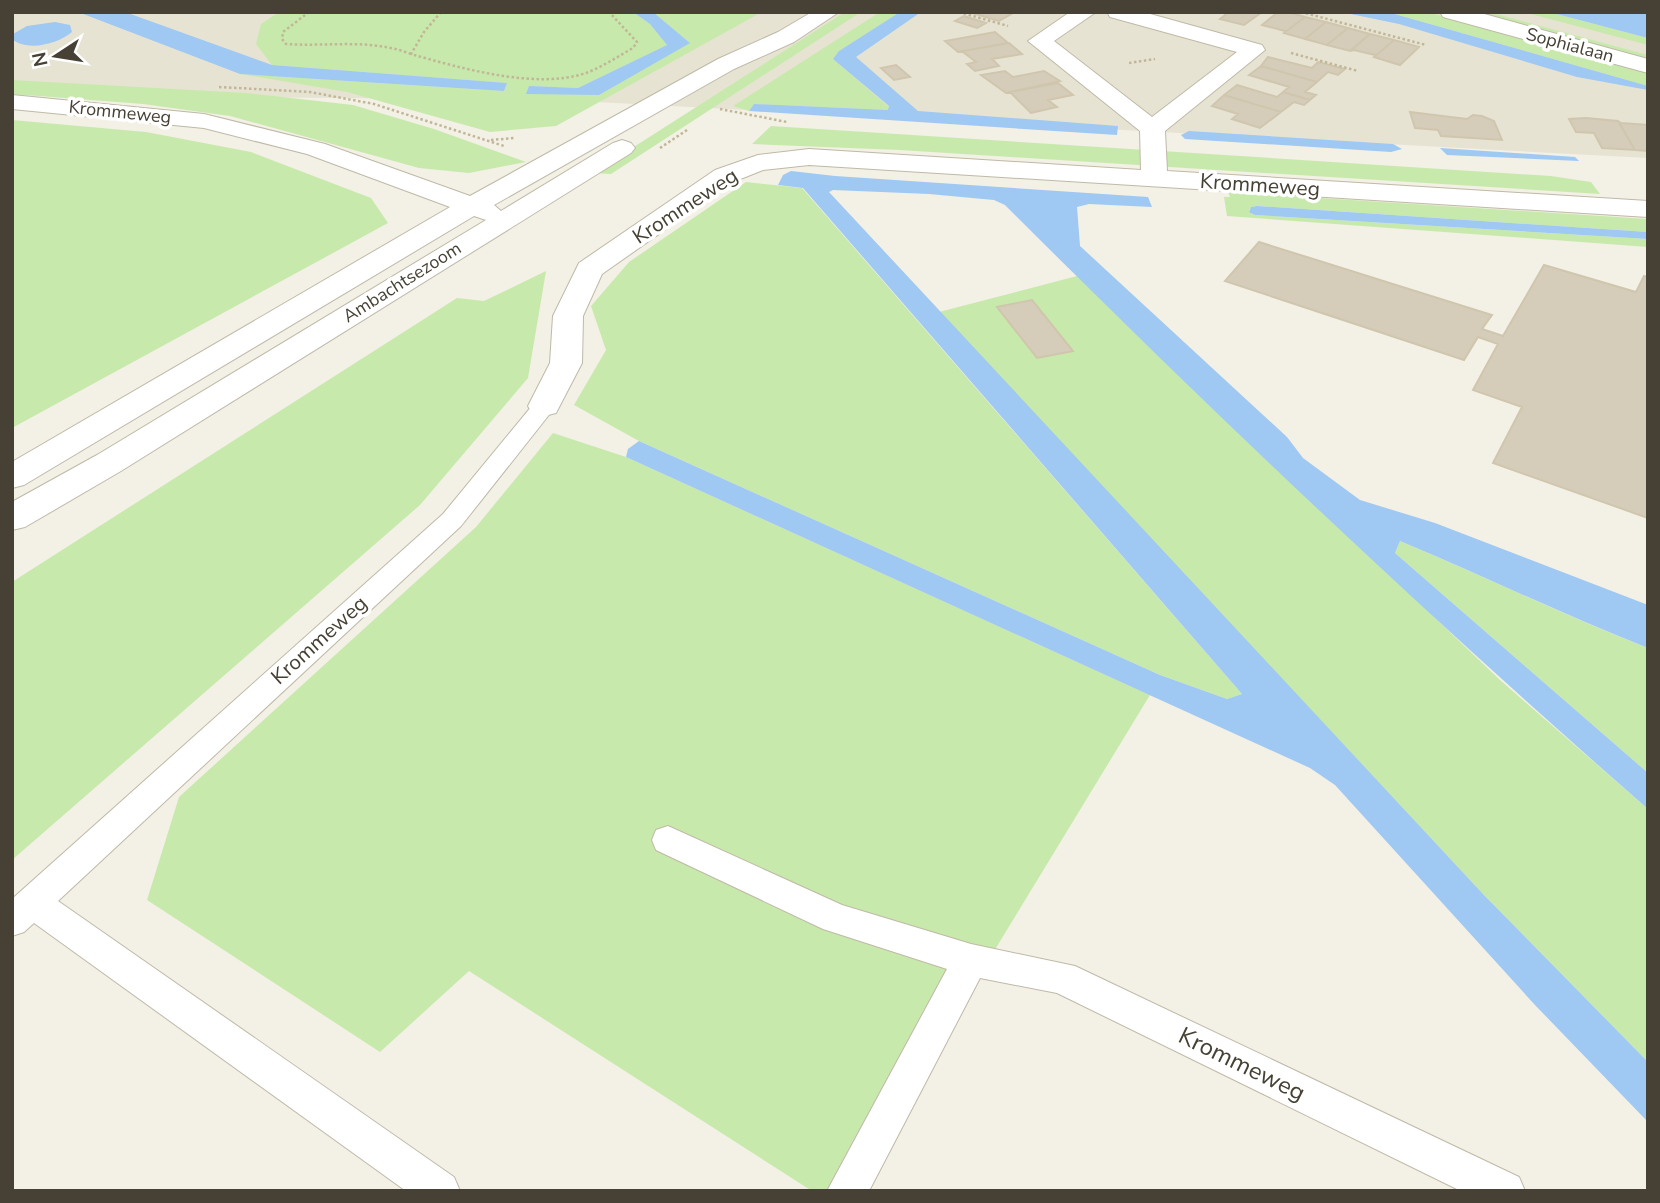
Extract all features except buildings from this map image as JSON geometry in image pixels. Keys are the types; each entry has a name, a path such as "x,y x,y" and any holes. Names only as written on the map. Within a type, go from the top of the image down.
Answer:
{"street":[{"name":"Ambachtsezoom","path":"12,477 547,162 726,64 786,37 828,12"},
{"path":"1084,12 1039,41 1152,129 1154,178"},
{"path":"1118,12 1254,50 1152,129"},
{"name":"Sophialaan","path":"1451,12 1648,66"},
{"name":"Ambachtsezoom","path":"12,518 109,463 745,71 786,37"},
{"name":"Krommeweg","path":"12,103 204,121 316,149 507,218"},
{"name":"Krommeweg","path":"544,407 566,363 568,316 589,269 724,176 758,163 808,157 1648,209"}],"lane":[{"name":"Krommeweg","path":"440,1191 22,911 452,520 544,407"},
{"name":"Krommeweg","path":"668,840 835,918 971,960 1062,978 1505,1191"},
{"path":"847,1191 971,960"}],"path":[{"path":"309,12 282,32 286,44 372,44 397,47 459,69 546,78 579,75 633,48 637,42 610,12"},
{"path":"411,54 424,32 441,12"},
{"path":"959,12 1046,37"},
{"path":"1301,12 1426,45"},
{"path":"1284,51 1358,71"},
{"path":"213,87 310,93 374,104 547,162"},
{"path":"720,109 771,121"}],"shaded area":[{"path":"12,12 1648,12 1648,158 560,100 12,95"}],"green space":[{"path":"279,12 633,12 650,24 667,45 578,88 530,86 599,95 689,42 653,12 762,12 556,126 490,132 347,92 240,74 504,91 507,83 272,65 256,44 261,24"},
{"path":"845,12 861,12 611,174 593,173"},
{"path":"880,12 900,12 839,51 833,59 889,107 888,110 754,104 749,111 733,106"},
{"path":"1388,12 1427,12 1648,73 1648,86"},
{"path":"1471,12 1489,12 1648,55 1648,60"},
{"path":"1523,12 1549,12 1648,38 1648,45"},
{"path":"12,80 247,93 353,105 434,129 526,162 469,173 419,168 230,116 143,104 12,94"},
{"path":"12,120 146,132 251,152 371,198 388,223 12,428"},
{"path":"771,126 1551,176 1591,182 1600,194 900,150 752,144"},
{"path":"746,182 802,188 1242,694 1227,699 1160,675 639,441 574,405 606,350 591,306 629,262"},
{"path":"1228,192 1648,219 1648,232 1257,206 1251,207 1249,211 1255,215 1648,239 1648,247 1227,216 1224,197 1230,197"},
{"path":"546,271 528,378 420,505 12,860 12,582 457,298 484,301"},
{"path":"1077,276 1500,680 1648,809 1648,1062 1483,894 939,312"},
{"path":"553,433 626,457 1150,695 848,1191 812,1191 469,971 380,1052 147,900 179,797 476,527"},
{"path":"1400,541 1648,648 1648,773 1395,553"}],"water":[{"path":"78,12 125,12 272,65 507,83 504,91 240,74"},
{"path":"633,12 653,12 690,43 599,95 526,94 529,86 578,88 667,45 650,24"},
{"path":"900,12 921,12 856,57 918,111 1118,126 1117,135 749,111 754,104 888,110 889,106 833,59 839,51"},
{"path":"1341,12 1391,13 1648,86 1648,90 1577,77 1399,24"},
{"path":"1549,12 1648,12 1648,38"},
{"path":"55,22 70,25 72,32 51,43 34,46 12,39 13,34 27,26"},
{"path":"1189,131 1393,144 1402,149 1391,152 1185,139 1181,135"},
{"path":"1440,148 1575,157 1579,161 1447,155"},
{"path":"791,171 1148,197 1152,207 1089,204 1077,207 1080,246 1287,437 1303,458 1360,500 1435,523 1648,605 1648,648 1400,541 1395,553 1648,773 1648,809 1483,662 1321,512 1005,205 994,200 929,194 829,192 1483,894 1648,1062 1648,1122 1535,1005 1335,785 1310,768 626,457 628,449 639,441 1160,675 1227,699 1242,694 803,188 778,185 783,175"},
{"path":"1251,207 1648,232 1648,239 1255,215 1249,212"}]}
